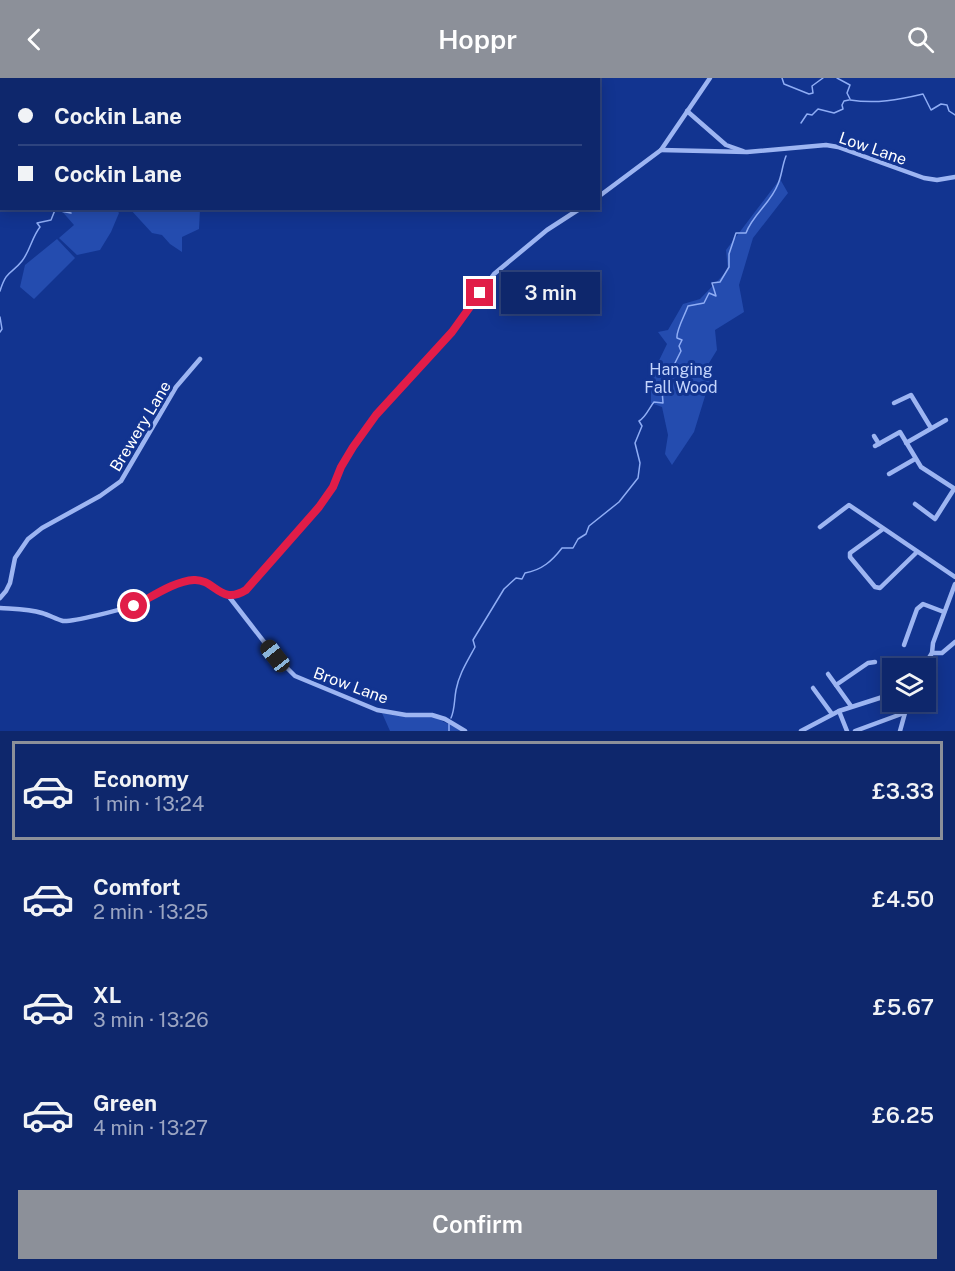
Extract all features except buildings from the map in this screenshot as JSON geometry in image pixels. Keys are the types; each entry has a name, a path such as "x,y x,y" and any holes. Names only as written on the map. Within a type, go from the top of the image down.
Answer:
{"street":[{"path":"600,196 661,150 710,78"},
{"name":"Low Lane","path":"687,111 731,149"},
{"name":"Low Lane","path":"661,150 731,149 747,152 826,145 838,147 924,178 937,180 955,177"},
{"path":"0,608 40,612 65,621 134,606 173,586 195,579 221,593 230,595 246,590 319,507 333,487 353,447 376,415 452,332 494,274 547,230 578,210"},
{"name":"Brewery Lane","path":"0,597 10,583 15,558 28,539 42,528 100,496 121,481 176,387 200,359"},
{"path":"894,403 911,395 931,428"},
{"path":"906,443 946,420"},
{"path":"874,436 877,445 900,432 921,467 954,489 935,519 915,504"},
{"path":"889,474 915,459"},
{"path":"820,527 849,505 955,577"},
{"path":"882,529 850,553 850,557 874,587 880,588 916,552"},
{"path":"929,658 955,584"},
{"name":"Brow Lane","path":"230,595 275,656 295,676 377,710 406,715 432,715 445,719 465,731"},
{"path":"904,645 917,609 923,603 944,612"},
{"path":"932,653 942,653 955,642"},
{"path":"836,685 868,663 875,662"},
{"path":"828,674 851,706"},
{"path":"813,688 832,714"},
{"path":"801,731 839,711 882,697"},
{"path":"839,711 847,731"},
{"path":"855,731 904,713"},
{"path":"900,731 904,713"}],"green space":[{"name":"Hanging Fall Wood","path":"780,179 788,193 753,238 739,285 744,312 715,330 717,350 709,363 710,380 694,432 672,465 665,454 668,435 662,407 651,403 651,377 667,344 658,332 668,330 683,304 700,299 728,270 726,250"},
{"path":"61,210 117,210 119,213 100,250 77,255 59,238 74,225"},
{"path":"131,210 200,210 199,229 182,237 182,252 162,235 152,233"},
{"path":"57,239 75,258 34,299 20,287 25,265"},
{"path":"382,713 434,717 462,731 390,731"}],"waterway":[{"path":"782,78 784,84 809,94 813,93 812,86 823,78"},
{"path":"837,78 850,85 847,93 850,99"},
{"path":"850,100 887,101 923,94 931,110 941,104 947,105 949,111 955,115"},
{"path":"801,123 807,114 812,115 818,109 834,113 843,109 844,101 849,100"},
{"path":"451,718 459,679 475,647 473,640 504,589 516,578 522,579 525,573 537,570 546,564 562,548 573,548 578,539 586,534 589,526 619,502 638,478 640,463 635,443 642,426 639,421 654,402 663,403 662,390 669,385 667,374 681,351 679,346 682,340 677,338 677,335 688,306 704,303 709,293 716,296 712,283 720,282 729,267 729,254 736,233 746,233 775,191 786,156"},
{"path":"0,291 7,276 27,253 40,227 37,223 51,220 55,210 71,213"},
{"path":"0,317 2,329 0,332"},
{"path":"449,724 449,731"}],"route":[{"path":"134,606 173,586 195,579 221,593 230,595 246,590 327,497 341,467 376,415 452,332 480,293"}]}
